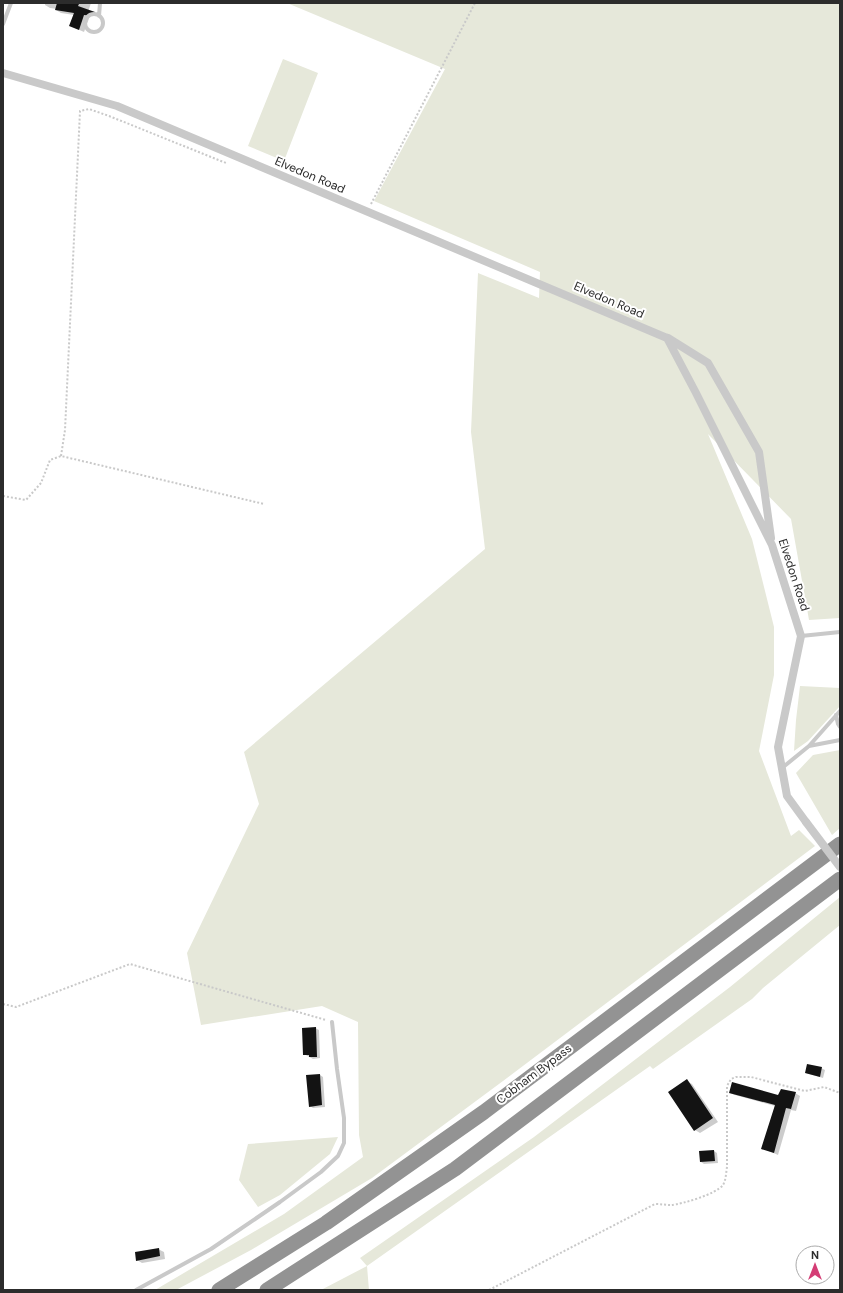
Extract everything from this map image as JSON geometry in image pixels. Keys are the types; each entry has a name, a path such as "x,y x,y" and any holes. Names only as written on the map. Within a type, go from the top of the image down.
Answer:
{"highway":[{"name":"Cobham Bypass","path":"219,1290 326,1223 484,1112 840,844"},
{"path":"267,1290 455,1169 840,879"}],"street":[{"name":"Elvedon Road","path":"3,73 117,106 667,338 772,545 801,636 778,747 782,768 788,796 840,867"},
{"path":"667,338 708,363 759,452 772,545"}],"lane":[{"path":"3,24 11,3"},
{"path":"99,16 91,15 86,19 86,27 90,32 96,33 102,30 104,24 103,20 99,16 100,3"},
{"path":"801,636 840,632"},
{"path":"782,768 809,746 840,711"},
{"path":"836,715 840,727"},
{"path":"809,746 840,740"},
{"path":"136,1290 211,1249 321,1172 338,1156 344,1143 344,1118 332,1022"}],"path":[{"path":"367,212 475,3"},
{"path":"61,456 65,430 80,111 89,110 109,116 228,164"},
{"path":"3,496 26,500 41,483 50,460 61,456 264,504"},
{"path":"3,1004 16,1007 130,964 332,1022"},
{"path":"488,1290 656,1204 671,1205 690,1201 722,1186 726,1177 727,1167 727,1086 731,1079 736,1077 751,1077 805,1091 824,1087 840,1092"}],"shaded area":[{"path":"287,3 840,3 840,618 809,620 791,519 708,434 752,539 774,627 774,675 759,751 791,836 799,830 815,846 372,1178 251,1250 176,1290 155,1290 284,1214 363,1157 359,1135 358,1022 322,1006 201,1025 187,953 259,804 244,752 485,549 471,432 478,273 539,298 540,272 374,201 445,69"},
{"path":"283,59 318,73 284,161 248,146"},
{"path":"800,686 840,688 840,706 808,741 794,751 796,720"},
{"path":"840,750 840,828 832,835 796,773 813,755"},
{"path":"840,897 840,925 763,988 752,999 653,1069 650,1066 367,1266 360,1258 534,1137 730,987"},
{"path":"338,1137 330,1154 280,1195 258,1207 239,1180 248,1144"},
{"path":"367,1266 369,1290 321,1290"}],"building":[{"path":"57,3 79,4 78,6 95,12 94,16 84,15 79,30 69,26 74,13 55,10"},
{"path":"316,1027 317,1057 303,1055 302,1028"},
{"path":"807,1064 822,1067 820,1077 805,1073"},
{"path":"320,1074 322,1105 309,1107 306,1075"},
{"path":"687,1079 713,1118 694,1131 668,1092"},
{"path":"732,1082 778,1095 781,1089 796,1092 791,1109 786,1108 774,1153 761,1149 775,1105 729,1093"},
{"path":"714,1150 715,1161 700,1162 699,1151"},
{"path":"159,1248 160,1256 136,1261 135,1252"}]}
